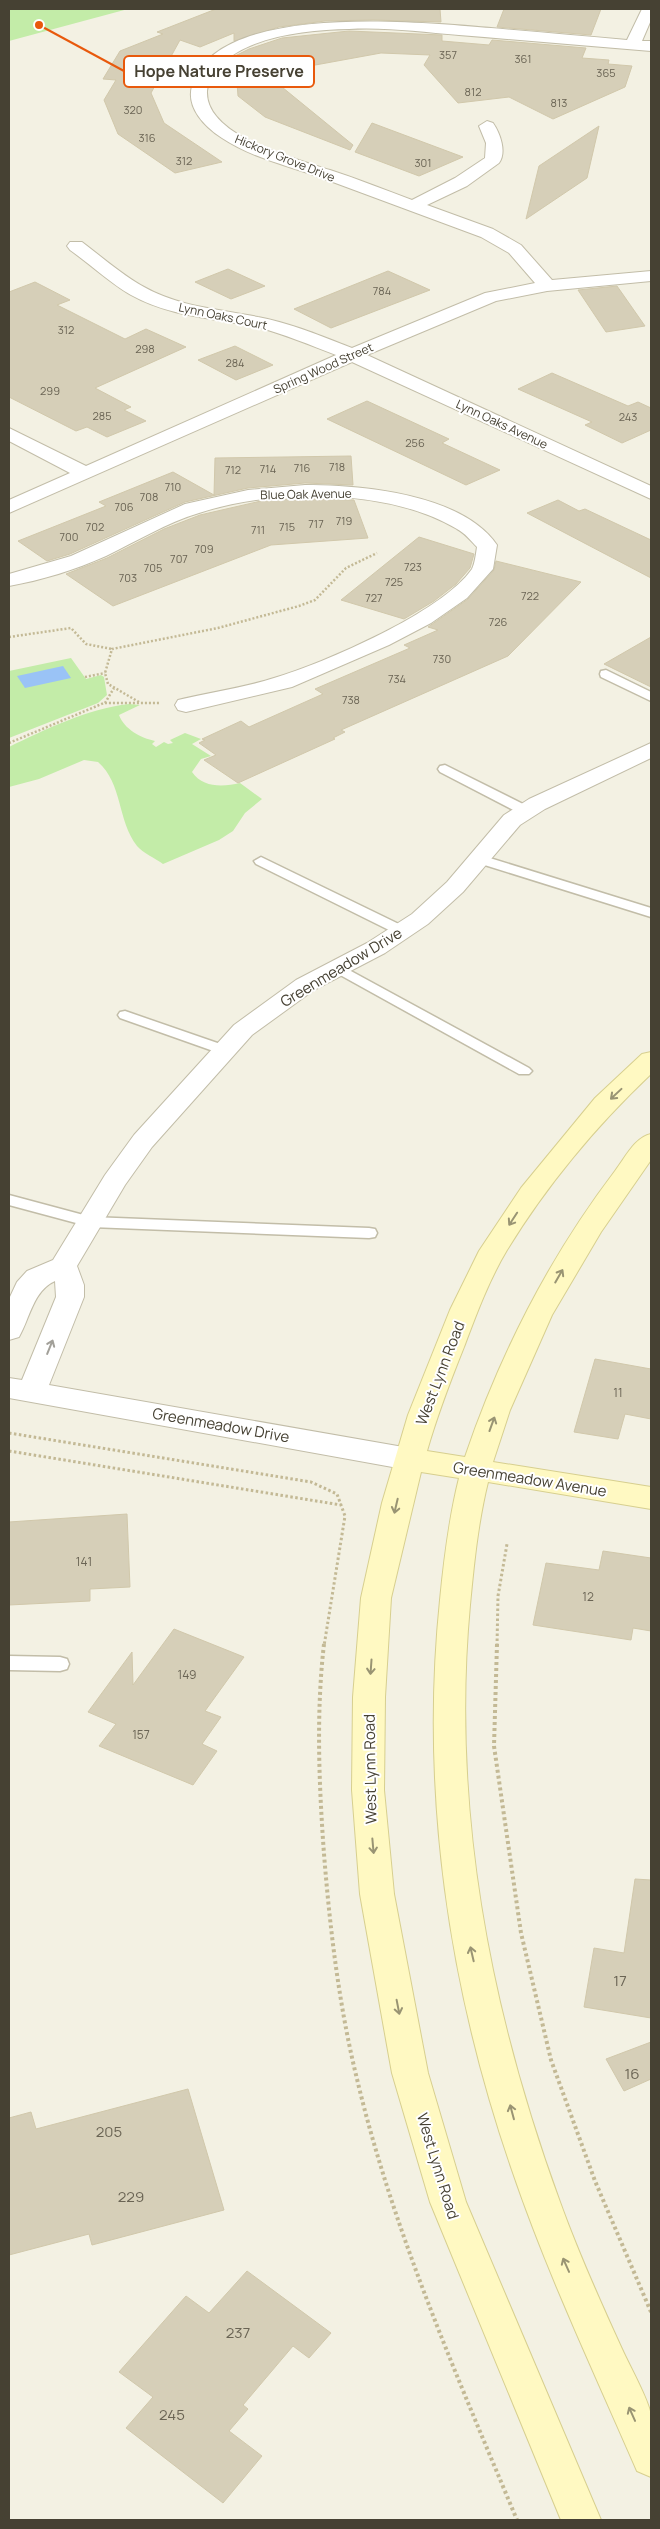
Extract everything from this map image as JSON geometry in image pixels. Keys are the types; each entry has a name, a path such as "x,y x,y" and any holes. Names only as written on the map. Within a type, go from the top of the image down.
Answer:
{"main road":[{"name":"West Lynn Road","path":"581,2520 448,2202 410,2073 377,1894 368,1790 369,1697 376,1598 409,1460 423,1414 464,1310 493,1251 530,1194 604,1104 651,1060"},
{"path":"651,1142 617,1186 576,1247 536,1316 512,1369 477,1470 466,1511 451,1626 449,1699 452,1810 466,1926 490,2032 516,2126 559,2249 651,2458"},
{"name":"Greenmeadow Avenue","path":"409,1460 651,1498"}],"street":[{"path":"632,45 649,9"},
{"name":"Hickory Grove Drive","path":"547,286 515,249 503,241 413,206 273,156 227,134 202,111 198,96 200,82 215,61 233,49 283,32 331,25 385,24 651,46"},
{"path":"413,206 461,182 493,160 494,143 487,126"},
{"name":"Lynn Oaks Court","path":"76,246 137,291 157,300 200,313 258,322 289,331 352,355"},
{"name":"Spring Wood Street","path":"9,507 352,355 483,300 519,290 547,286 651,276"},
{"name":"Lynn Oaks Avenue","path":"352,355 651,493"},
{"path":"9,434 85,473"},
{"name":"Blue Oak Avenue","path":"9,580 47,571 87,557 174,515 202,506 232,498 289,492 358,493 434,510 470,527 482,536 489,547 490,556 479,574 467,587 430,615 386,640 284,682 186,705"},
{"name":"Greenmeadow Drive","path":"409,1460 21,1390 70,1297 70,1285 63,1266 114,1181 143,1141 224,1050 250,1024 305,985 376,948 420,919 456,887 512,820 526,811 651,750"},
{"path":"9,1330 27,1289 37,1278 63,1266"}],"lane":[{"path":"606,674 651,697"},
{"path":"445,769 526,811"},
{"path":"480,859 651,913"},
{"path":"261,860 402,931"},
{"path":"338,968 524,1070"},
{"path":"125,1015 224,1050"},
{"path":"9,1200 91,1222 370,1233"},
{"path":"9,1662 60,1664"}],"path":[{"path":"9,636 71,628 86,644 112,649 218,628 315,600 346,568 377,552"},
{"path":"112,649 105,673 108,684 139,702"},
{"path":"85,677 105,673"},
{"path":"104,703 114,688"},
{"path":"9,743 104,703 139,702 186,705"},
{"path":"9,1433 312,1482 337,1494 346,1516 322,1664 318,1783 327,1894 343,2017 362,2099 398,2219 434,2320 517,2520"},
{"path":"9,1452 342,1505"},
{"path":"507,1544 498,1596 494,1746 521,1933 551,2060 595,2182 651,2312"}],"green space":[{"path":"9,9 128,9 9,41"},
{"path":"71,658 86,679 101,675 104,677 107,695 98,703 9,738 9,671"},
{"path":"129,704 140,705 119,715 129,729 144,738 155,741 152,744 156,747 164,742 168,744 173,743 170,740 185,733 201,739 192,744 211,756 201,759 192,772 197,777 208,784 214,785 240,783 262,799 245,813 233,831 219,840 163,864 137,846 126,825 112,781 98,762 84,760 39,779 9,787 9,747 82,715"}],"water":[{"path":"63,666 71,678 25,688 17,676"}],"building":[{"path":"216,9 440,9 441,22 325,21 279,27 234,41 234,33 200,47 180,40 151,93 164,123 222,162 175,173 118,134 104,100 116,80 103,79 120,51 163,34 157,32"},
{"path":"504,9 601,9 591,35 497,27"},
{"path":"349,31 442,35 442,41 489,45 492,40 586,48 582,58 609,60 608,64 632,66 625,87 553,119 509,97 458,103 424,65 430,55 381,53 266,74 353,145 350,150 265,117 238,96 235,56 249,49 282,38"},
{"path":"372,123 463,157 419,176 355,152"},
{"path":"599,126 587,178 526,219 539,166"},
{"path":"228,269 265,286 231,299 195,282"},
{"path":"388,271 430,290 331,328 294,309"},
{"path":"35,282 70,300 57,305 125,339 146,329 186,347 95,388 131,407 124,410 146,421 107,437 87,427 76,431 9,397 9,292"},
{"path":"617,286 645,326 606,332 578,290"},
{"path":"235,346 273,365 236,380 198,360"},
{"path":"552,373 628,406 638,402 651,408 651,430 622,443 585,425 592,422 518,389"},
{"path":"367,401 449,439 442,443 500,470 466,485 327,419"},
{"path":"351,456 353,485 305,483 248,488 185,502 70,554 47,561 18,541 106,506 99,502 173,472 214,495 215,458"},
{"path":"295,498 354,500 368,538 271,545 113,606 66,574 107,558 164,529 200,515 261,501"},
{"path":"558,500 579,511 585,509 651,540 651,578 527,513"},
{"path":"419,537 474,554 470,568 456,584 434,601 404,619 341,600"},
{"path":"496,561 581,582 508,656 341,730 345,732 333,738 335,739 238,783 204,760 216,755 199,743 205,740 202,739 241,721 249,727 323,694 315,689 410,648 404,645 438,630 428,627 468,599 494,570"},
{"path":"651,637 651,687 604,664"},
{"path":"595,1359 651,1369 651,1419 625,1414 618,1439 574,1432"},
{"path":"127,1514 130,1587 90,1589 90,1601 9,1605 9,1522"},
{"path":"603,1551 651,1558 651,1631 633,1628 631,1640 533,1625 546,1563 599,1570"},
{"path":"174,1629 244,1657 205,1711 221,1717 202,1744 217,1751 193,1785 99,1746 116,1724 88,1712 132,1652 133,1685"},
{"path":"635,1879 651,1880 651,2018 584,2007 594,1948 624,1953"},
{"path":"651,2042 651,2079 624,2091 606,2059"},
{"path":"188,2089 224,2210 92,2245 89,2234 9,2255 9,2118 31,2112 36,2129"},
{"path":"247,2271 331,2333 309,2358 293,2346 243,2405 248,2409 229,2431 262,2456 223,2503 126,2428 153,2397 119,2372 186,2296 209,2313"}],"place":[{"name":"Hope Nature Preserve","path":"39,25"}]}
